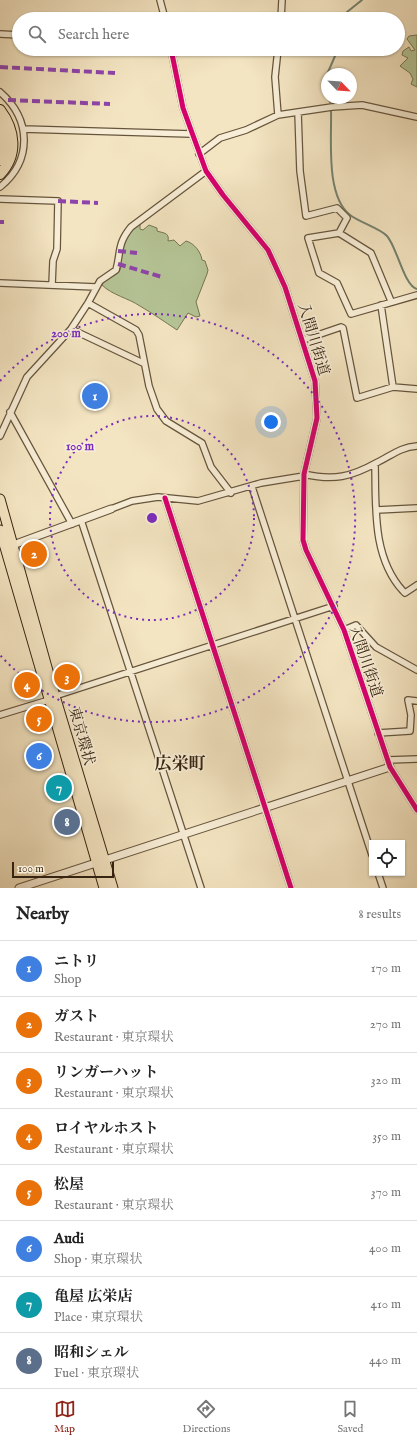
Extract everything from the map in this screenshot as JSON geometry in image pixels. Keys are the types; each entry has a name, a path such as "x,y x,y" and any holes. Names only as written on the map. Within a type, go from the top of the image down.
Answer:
{"highway":[{"path":"0,110 9,124 13,140 8,162 0,174"},
{"path":"0,124 5,142 0,160"},
{"name":"東京環状","path":"0,499 6,547"},
{"name":"東京環状","path":"0,530 52,698 100,862 104,888"},
{"name":"東京環状","path":"100,862 113,888"}],"street":[{"path":"160,0 163,12"},
{"path":"281,12 282,0"},
{"path":"0,34 12,35"},
{"name":"入間川街道","path":"172,56 183,108 191,134 206,171 223,195 268,250 285,287 303,340 315,381 317,403 314,433 304,475 303,540 306,550 334,606 344,630 389,763 417,810"},
{"path":"277,56 275,77 278,115"},
{"path":"0,92 18,114 23,129 24,146 20,162 14,173 0,187"},
{"path":"199,154 220,138 246,130 278,115 332,107 362,105 417,117"},
{"path":"298,112 300,171 306,216 337,208 347,218 340,233"},
{"path":"23,129 191,134"},
{"path":"0,436 27,377 71,329 100,281 116,270 120,246 131,227 206,171"},
{"path":"0,199 58,201 57,249 53,261 52,285"},
{"path":"391,301 371,253 340,233 308,238 319,273 337,283 351,314 391,301 417,295"},
{"path":"0,283 96,287"},
{"path":"88,303 136,330 139,335 143,363 157,409 166,421 202,442 211,467 231,493"},
{"path":"381,305 393,387"},
{"path":"303,340 341,327 357,398 393,387 417,389"},
{"path":"71,329 143,363"},
{"path":"10,412 72,524"},
{"path":"6,547 132,501 165,498 198,501 231,493 262,483 304,475 324,478 340,478 351,475 375,464 399,449 417,446"},
{"path":"375,464 379,544 388,570 405,593 417,585"},
{"path":"252,487 369,846"},
{"path":"165,498 291,888"},
{"path":"377,510 417,508"},
{"path":"81,520 201,888"},
{"path":"0,715 334,606"},
{"path":"344,630 356,625 376,647 417,670"},
{"path":"378,733 410,731 411,715 408,700 417,701"},
{"path":"19,888 348,782 389,763 417,759"},
{"path":"379,876 383,888"}],"green space":[{"path":"417,35 417,87 411,84 413,79 410,73 400,66 408,58 404,56 405,50 409,47 411,51 415,50 407,39 409,36"},
{"path":"140,223 140,229 143,230 149,225 157,228 157,231 167,234 168,241 174,240 180,246 186,241 192,244 199,251 202,260 205,261 208,270 196,302 200,316 196,317 188,313 177,330 135,303 110,291 102,285 106,280 120,270 121,250 117,248 121,236 131,224"}],"waterway":[{"path":"347,12 362,0"},
{"path":"330,68 335,56"},
{"path":"331,109 333,180 342,206 350,215 387,236 391,241 404,274 412,286 417,289"}],"marked path":[{"path":"0,67 115,73"},
{"path":"8,100 110,104"},
{"path":"58,201 98,203"},
{"path":"118,251 137,253"},
{"path":"118,264 162,277"}],"cycle path":[{"path":"172,56 183,108 206,171 223,195 268,250 285,287 315,381 317,418 304,474 303,540 306,550 344,630 390,767 417,810"},
{"path":"165,498 291,888"}],"place":[{"name":"ニトリ","path":"95,396"},
{"name":"ガスト","path":"34,554"},
{"name":"リンガーハット","path":"67,677"},
{"name":"ロイヤルホスト","path":"27,685"},
{"name":"松屋","path":"39,719"},
{"name":"Audi","path":"39,756"},
{"name":"亀屋 広栄店","path":"59,788"},
{"name":"昭和シェル","path":"67,822"}],"district":[{"name":"広栄町","path":"180,763"}]}
